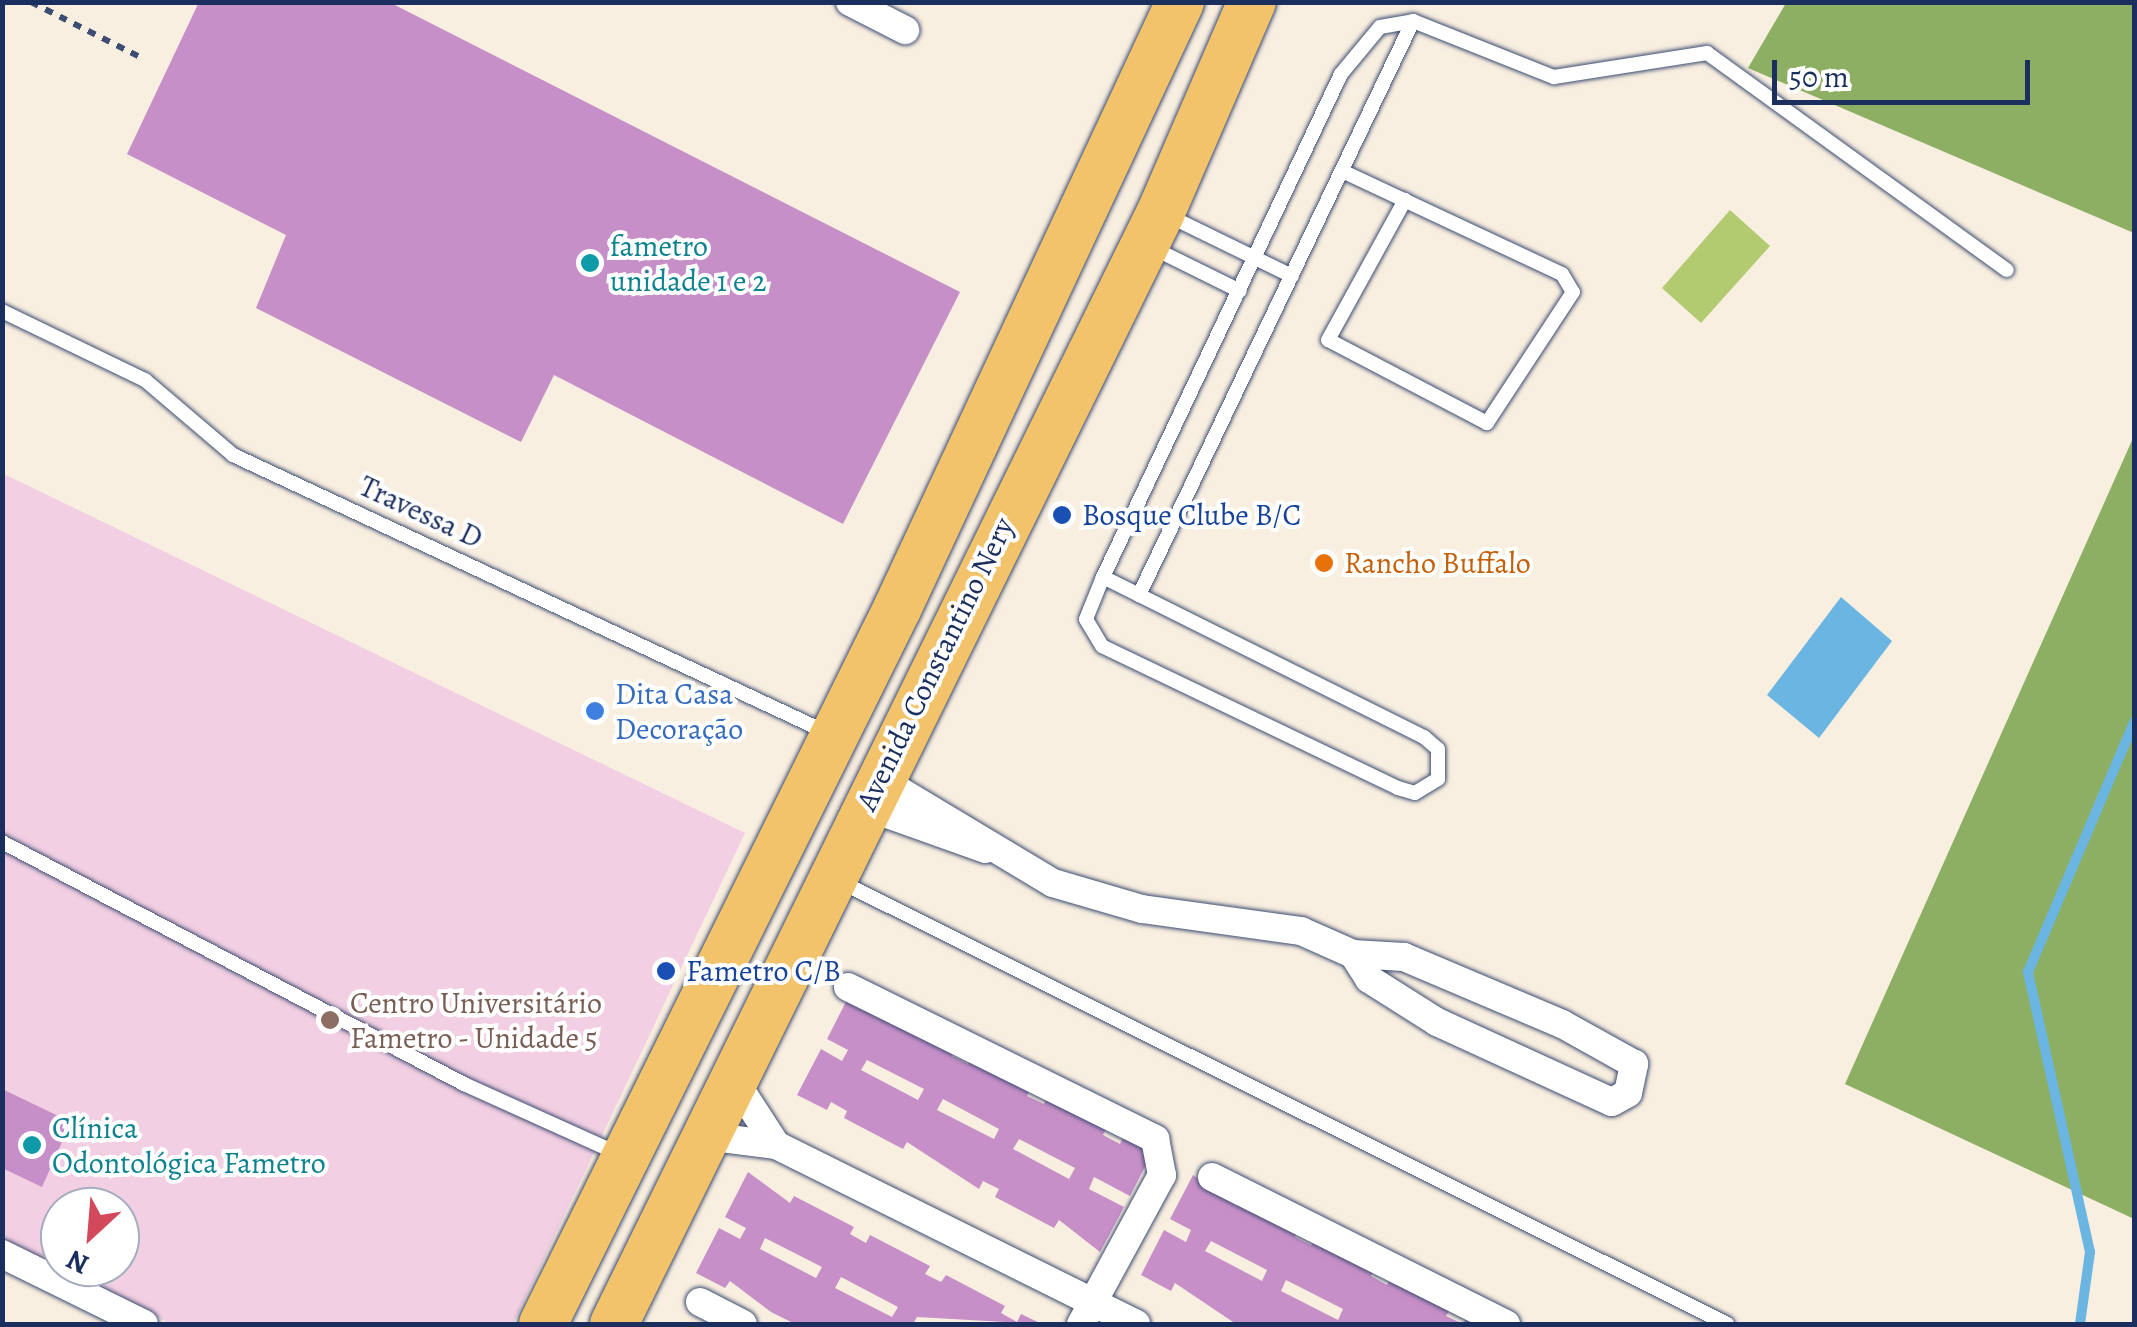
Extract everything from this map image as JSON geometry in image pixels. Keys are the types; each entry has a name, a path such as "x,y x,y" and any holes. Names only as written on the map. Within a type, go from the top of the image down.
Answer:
{"highway":[{"name":"Avenida Constantino Nery","path":"543,1324 622,1155 835,736 1180,2"},
{"name":"Avenida Constantino Nery","path":"614,1324 830,877 1153,228 1252,2"}],"street":[{"path":"850,2 905,30"},
{"path":"872,792 1001,853 1053,883 1142,909 1301,931 1353,954 1404,957 1484,986 1627,1057 1637,1071 1628,1093 1612,1102 1437,1022 1369,979 1353,954"},
{"path":"848,987 1155,1139 1162,1174 1086,1313"},
{"path":"734,1080 776,1144"},
{"path":"706,1136 776,1144 1086,1313 1136,1324"},
{"path":"1212,1177 1506,1324"},
{"path":"2,1254 144,1324"},
{"path":"700,1302 743,1324"}],"lane":[{"path":"1140,595 1413,20"},
{"path":"1103,576 1424,738 1438,749 1438,779 1416,794 1398,788 1102,646 1086,619 1103,576 1354,52 1380,27 1413,20 1554,77 1707,52 2007,270"},
{"path":"1342,171 1405,200 1562,274 1573,292 1487,423 1328,340 1405,200"},
{"path":"1153,228 1255,258 1292,276"},
{"path":"1153,228 1240,291"},
{"name":"Travessa D","path":"2,311 145,380 233,455 835,736"},
{"path":"2,842 464,1084 622,1155"},
{"path":"830,877 1727,1324"}],"path":[{"path":"31,2 142,58"}],"shaded area":[{"name":"Centro Universitário Fametro - Unidade 5","path":"2,473 745,833 513,1324 171,1324 96,1287 140,1287 140,1187 40,1187 40,1259 3,1241"}],"green space":[{"path":"1786,3 2134,3 2134,233 1748,68"},
{"path":"1730,210 1770,246 1701,323 1662,288"},
{"path":"2134,436 2134,1219 1845,1084"}],"water":[{"path":"1841,597 1892,641 1819,738 1767,695"}],"building":[{"name":"fametro unidade 1 e 2","path":"199,2 389,2 960,292 843,524 554,375 521,442 256,308 286,235 127,154"},
{"path":"850,994 892,1025 896,1018 955,1048 952,1056 968,1064 972,1057 1031,1088 1027,1096 1044,1104 1047,1096 1107,1127 1103,1135 1120,1144 1124,1135 1153,1151 1130,1196 1094,1177 1089,1189 1124,1207 1100,1252 1059,1220 1054,1228 995,1197 999,1189 983,1181 979,1189 907,1142 903,1149 844,1118 847,1111 831,1102 827,1110 797,1095 821,1049 842,1061 848,1050 827,1039","holes":["867,1060 924,1089 918,1100 861,1070","943,1099 999,1129 994,1139 937,1110","1019,1139 1075,1168 1069,1179 1013,1149"]},
{"name":"Clínica Odontológica Fametro","path":"2,1089 71,1122 42,1187 2,1168"},
{"path":"748,1172 790,1203 794,1196 854,1227 850,1234 866,1243 870,1235 930,1266 925,1274 941,1282 946,1275 1005,1306 1001,1313 1017,1322 1021,1314 1042,1324 917,1317 913,1324 795,1324 771,1312 730,1281 725,1288 696,1273 719,1228 740,1239 746,1228 725,1217","holes":["765,1238 822,1267 816,1278 760,1249","841,1277 898,1307 892,1317 835,1288"]},
{"path":"1193,1175 1236,1206 1240,1198 1299,1229 1295,1237 1311,1245 1315,1238 1375,1269 1371,1276 1387,1285 1391,1277 1451,1308 1446,1316 1463,1324 1236,1324 1175,1283 1171,1291 1141,1275 1164,1230 1186,1242 1191,1230 1170,1219","holes":["1211,1241 1267,1270 1262,1281 1205,1251","1286,1280 1343,1309 1338,1320 1281,1291"]},
{"path":"1467,1316 1483,1324 1463,1324"}],"waterway":[{"path":"2080,1324 2090,1252 2028,972 2134,722"}],"place":[{"name":"fametro unidade 1 e 2","path":"590,263"},
{"name":"Bosque Clube B/C","path":"1062,515"},
{"name":"Rancho Buffalo","path":"1324,563"},
{"name":"Dita Casa Decoração","path":"595,711"},
{"name":"Fametro C/B","path":"666,971"},
{"name":"Centro Universitário Fametro - Unidade 5","path":"330,1020"},
{"name":"Clínica Odontológica Fametro","path":"32,1145"}]}
